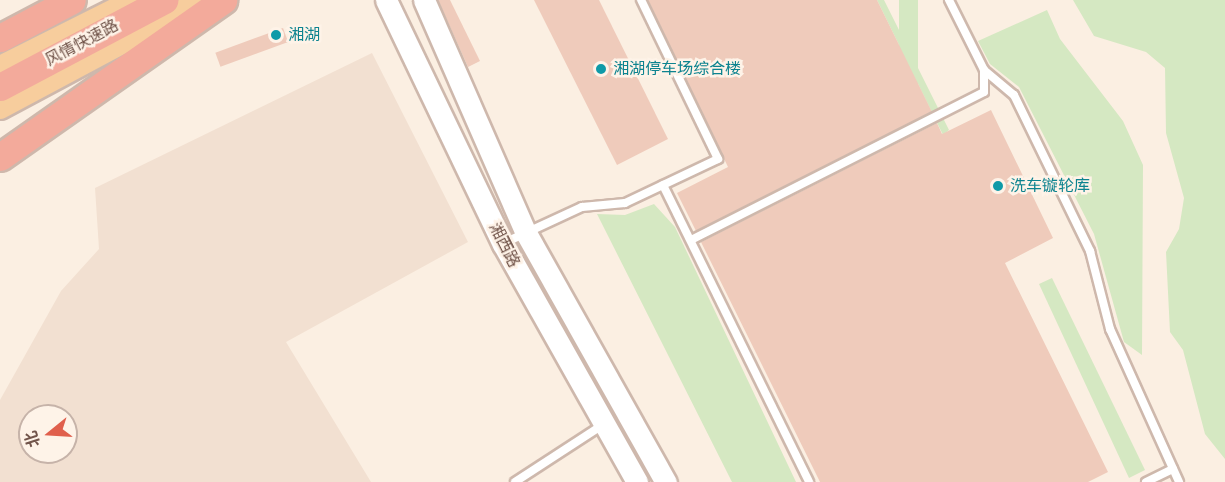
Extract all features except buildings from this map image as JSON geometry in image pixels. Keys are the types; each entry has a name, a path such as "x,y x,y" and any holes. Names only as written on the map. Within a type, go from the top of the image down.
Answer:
{"highway":[{"path":"0,38 72,0"},
{"name":"风情快速路","path":"0,87 165,0"},
{"path":"0,158 223,0"},
{"path":"0,169 41,127"}],"main road":[{"path":"0,67 134,0"},
{"path":"0,108 202,0"}],"street":[{"name":"湘西路","path":"386,0 503,244 601,426 637,482"},
{"name":"湘西路","path":"424,0 526,233 666,482"}],"lane":[{"path":"503,244 582,207 625,203 718,159 641,0"},
{"path":"949,0 984,70 1014,95 1090,250 1110,329 1179,482"},
{"path":"691,240 984,92 984,70"},
{"path":"663,185 809,482"},
{"path":"515,482 601,426"},
{"path":"1146,482 1173,469"}],"shaded area":[{"path":"372,53 468,242 286,342 371,482 0,482 0,400 61,291 99,249 95,188"}],"green space":[{"path":"877,0 884,0 949,130 943,135"},
{"path":"899,0 918,0 918,115 899,115"},
{"path":"1073,0 1225,0 1225,459 1205,434 1183,350 1170,332 1166,252 1179,229 1184,198 1166,133 1165,68 1146,52 1094,36"},
{"path":"1047,10 1060,39 1123,121 1143,165 1142,355 1124,342 1094,234 1019,87 990,64 978,41"},
{"path":"654,204 675,227 796,482 732,482 597,214 625,215"},
{"path":"1052,278 1145,470 1129,478 1039,284"}],"place":[{"name":"湘湖","path":"276,35"},
{"name":"湘湖停车场综合楼","path":"601,69"},
{"name":"洗车镟轮库","path":"998,186"}]}
